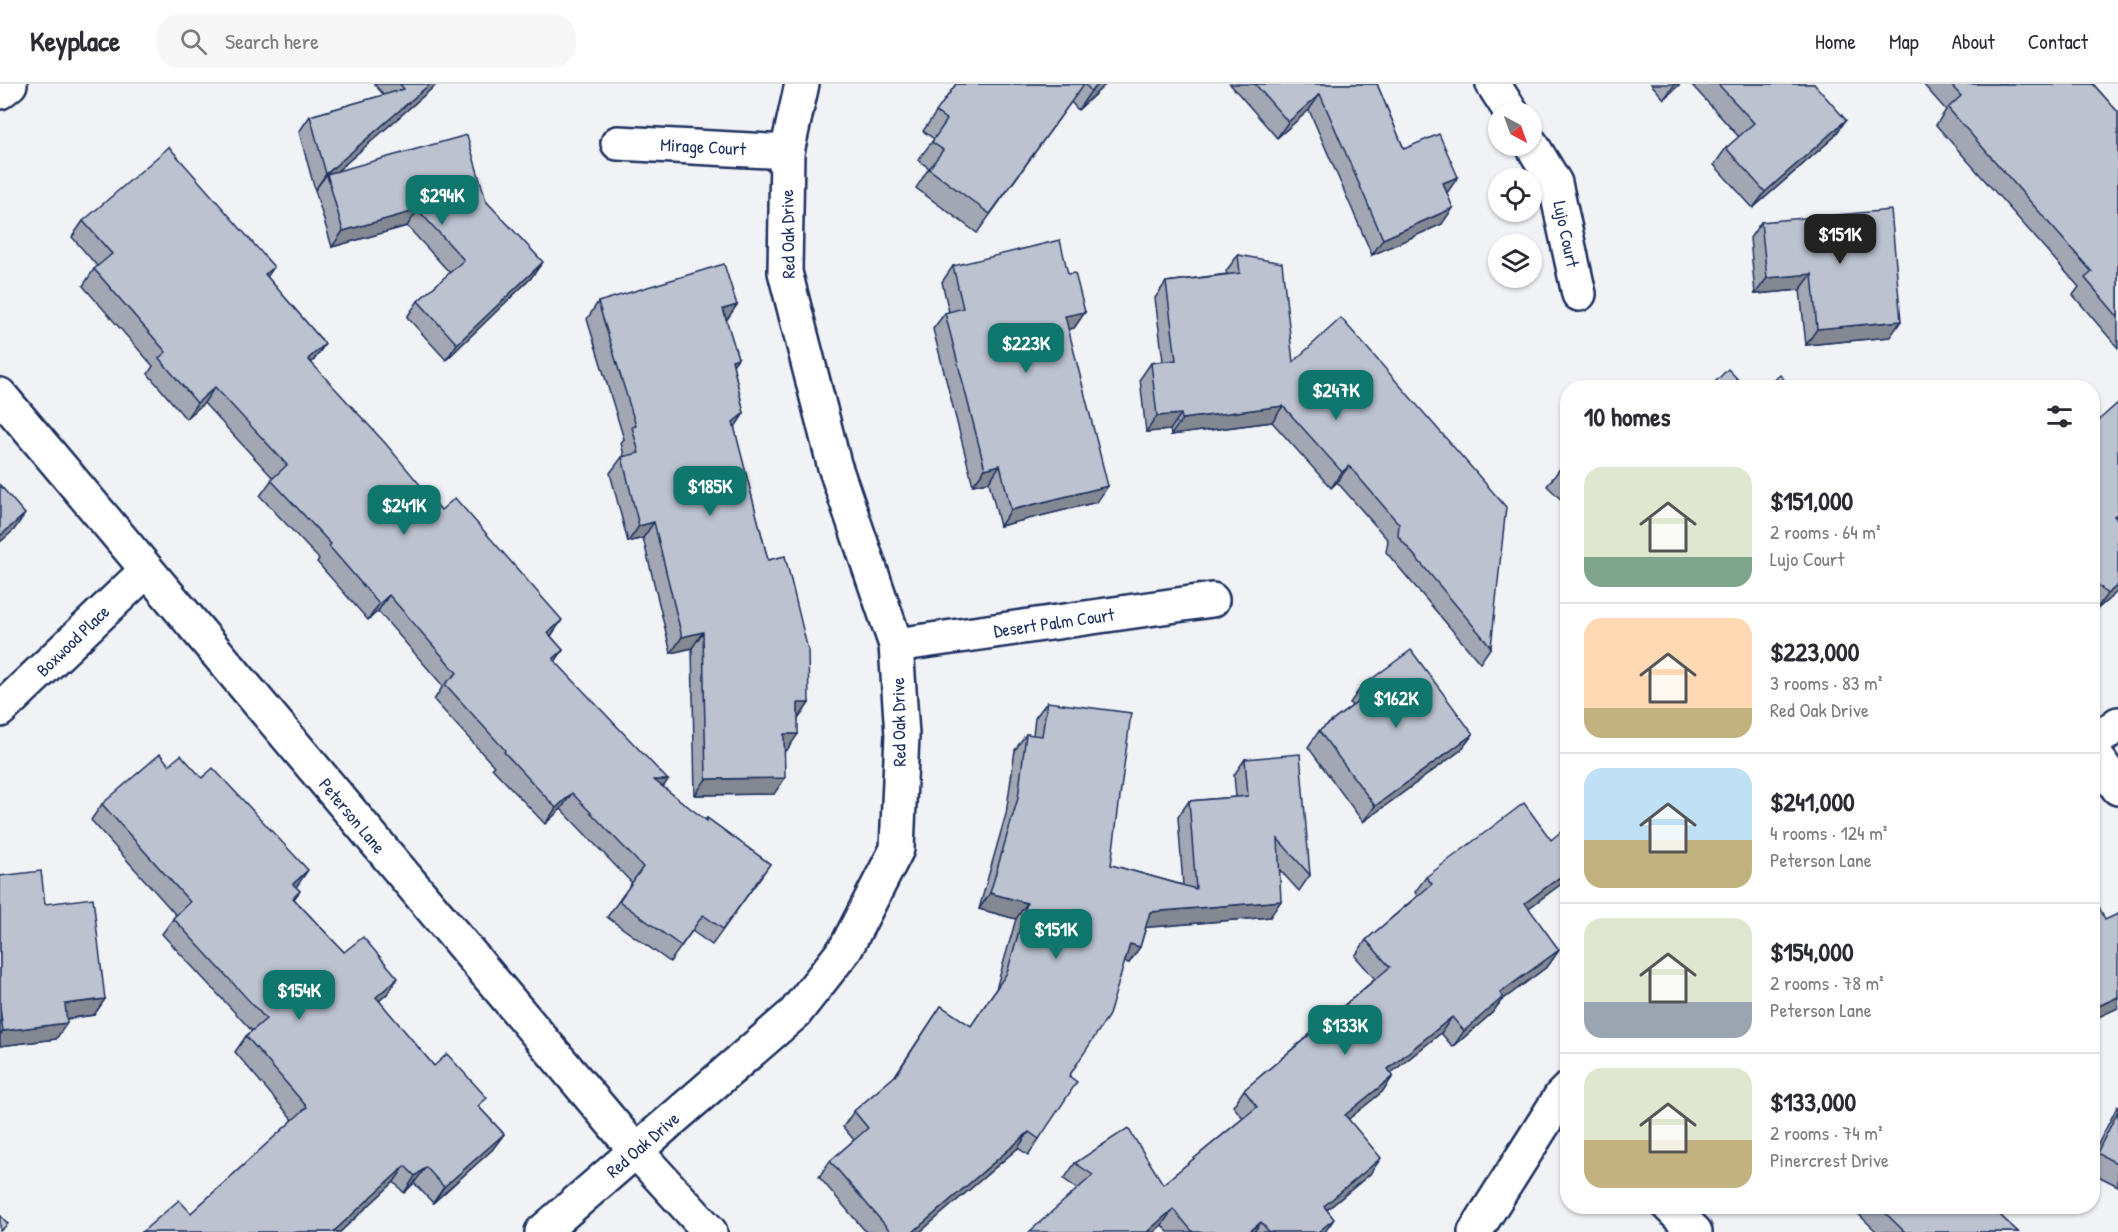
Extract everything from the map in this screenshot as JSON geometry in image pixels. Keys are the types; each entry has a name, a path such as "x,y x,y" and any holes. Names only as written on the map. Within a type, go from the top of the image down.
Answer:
{"street":[{"path":"0,92 10,84"},
{"name":"Red Oak Drive","path":"542,1232 795,1013 846,948 897,849 902,735 896,645 834,464 785,272 787,152 802,84"},
{"path":"1492,84 1504,102"},
{"name":"Mirage Court","path":"618,143 787,152"},
{"name":"Lujo Court","path":"1539,156 1555,183 1579,294"},
{"name":"Peterson Lane","path":"0,395 636,1151 710,1232"},
{"name":"Boxwood Place","path":"0,710 146,571"},
{"name":"Desert Palm Court","path":"896,645 1212,600"},
{"path":"2100,738 2118,724"},
{"path":"2100,762 2118,788"},
{"path":"1475,1232 1560,1104"},
{"path":"1677,1214 1695,1232"}],"building":[{"path":"400,84 430,84 326,174 310,116 404,89"},
{"path":"956,84 1084,84 990,214 929,169 943,150 932,142 947,120 936,112"},
{"path":"1085,84 1099,84 1091,91"},
{"path":"1255,84 1377,84 1404,149 1439,134 1458,177 1443,183 1453,208 1383,239 1320,94 1288,122"},
{"path":"1718,84 1814,84 1846,120 1765,192 1726,148 1754,123"},
{"path":"1950,84 2093,84 2118,112 2118,317 2085,278 2092,272 1948,108 1961,96"},
{"path":"467,135 486,201 543,262 457,344 418,301 464,260 418,210 343,231 327,174"},
{"path":"169,147 274,267 265,274 325,344 308,359 386,444 441,510 455,498 562,620 548,633 563,650 553,659 668,780 654,780 707,821 707,818 770,864 723,929 703,915 681,946 619,901 643,867 572,793 556,808 504,752 505,750 445,684 457,673 389,595 379,604 329,546 331,544 271,480 287,465 215,387 197,403 159,358 166,352 94,269 112,254 83,221"},
{"path":"1891,210 1901,321 1817,329 1812,274 1767,278 1761,222"},
{"path":"1060,240 1068,274 1075,273 1085,312 1065,316 1108,486 1011,510 1000,465 985,469 945,313 963,308 953,266"},
{"path":"1238,255 1282,263 1293,362 1341,318 1506,507 1491,647 1398,536 1399,524 1349,466 1342,472 1283,406 1182,419 1181,414 1157,416 1151,363 1176,360 1166,282 1240,273"},
{"path":"724,264 737,305 723,309 738,358 732,360 744,413 733,422 768,560 785,556 808,650 809,703 798,703 798,734 784,734 785,778 706,779 703,632 682,637 654,522 639,526 622,457 639,453 632,427 636,426 598,302"},
{"path":"1728,369 1738,380 1717,380"},
{"path":"1780,375 1785,380 1775,380"},
{"path":"2118,403 2118,513 2114,516 2118,520 2118,585 2107,594 2100,587 2100,419"},
{"path":"0,485 25,514 0,536"},
{"path":"1411,650 1473,734 1375,806 1319,731 1367,695 1361,687"},
{"path":"1047,702 1131,713 1111,865 1196,889 1189,801 1248,796 1245,759 1300,754 1310,875 1278,839 1281,901 1150,912 1140,947 1130,944 1109,1015 1069,1076 1077,1082 1039,1139 1029,1132 913,1232 891,1232 830,1161 868,1128 854,1111 896,1075 941,1006 971,1026 1007,973 1027,903 990,893 1018,798 1026,734 1042,736"},
{"path":"160,754 169,765 181,755 202,778 213,768 308,870 293,884 300,891 293,898 344,952 363,937 398,978 376,997 434,1066 447,1054 487,1098 478,1106 504,1134 444,1187 426,1167 415,1176 405,1166 333,1232 142,1232 179,1200 191,1213 307,1107 246,1036 266,1019 173,918 190,902 102,804"},
{"path":"1524,803 1551,840 1560,833 1560,877 1525,903 1559,950 1500,993 1503,997 1464,1031 1452,1017 1388,1069 1393,1076 1345,1115 1381,1158 1324,1206 1334,1219 1318,1232 1269,1232 1261,1222 1249,1232 1193,1232 1173,1209 1147,1232 1029,1232 1093,1175 1075,1163 1128,1128 1163,1184 1257,1107 1244,1090 1390,967 1366,940 1432,884 1426,877"},
{"path":"41,871 45,904 93,898 105,999 65,1004 67,1023 3,1031 0,1007 0,876"},
{"path":"2100,909 2105,920 2118,914 2118,997 2100,1005"},
{"path":"2118,1111 2118,1164 2100,1155 2100,1147"},
{"path":"1886,1214 1999,1214 2018,1232 1903,1232"},
{"path":"0,1215 8,1224 0,1231"}]}
